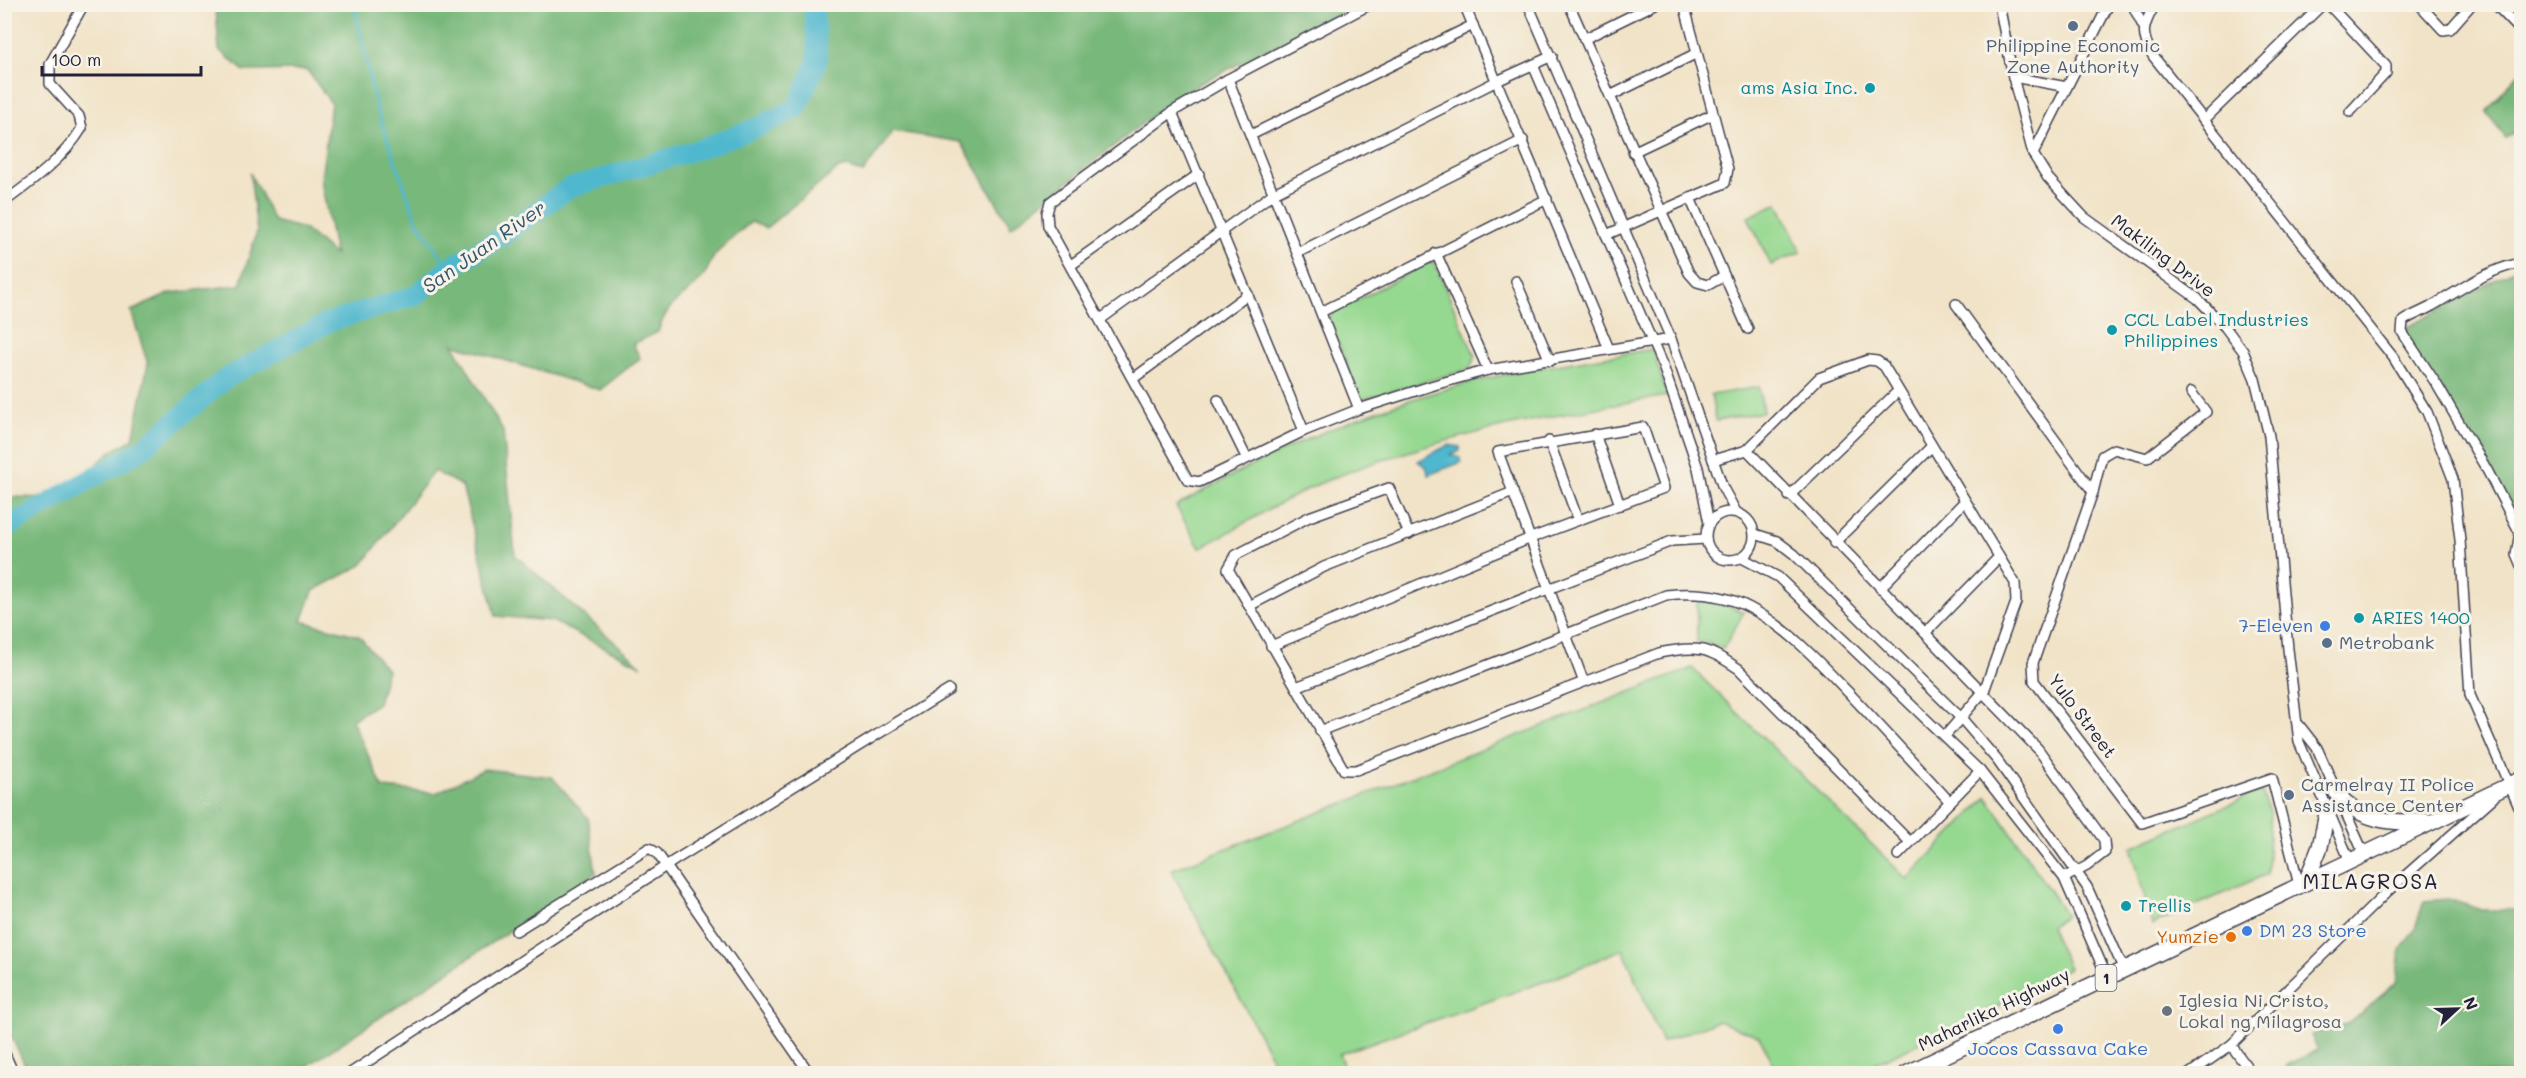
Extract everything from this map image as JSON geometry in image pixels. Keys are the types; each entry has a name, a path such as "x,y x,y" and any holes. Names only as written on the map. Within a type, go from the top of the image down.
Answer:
{"highway":[{"name":"Maharlika Highway","path":"1912,1072 2515,782"},
{"path":"2337,794 2347,806 2396,824 2435,821"},
{"path":"2303,884 2320,847 2328,808"}],"street":[{"path":"4,202 34,180 74,142 82,128 79,116 50,84 50,64 84,4"},
{"path":"1371,4 1228,79 1172,112 1050,202 1047,213 1048,226 1134,378 1188,480 1199,482 1246,457 1359,409 1488,370 1671,339"},
{"path":"1464,4 1609,349"},
{"path":"1528,4 1671,339 1723,488 1736,512 1749,520 1755,534 1752,548 1742,558 1726,561 1712,553 1706,538 1709,523 1698,468 1654,341 1533,64"},
{"path":"1569,4 1633,152 1689,273 1697,282 1708,285 1724,276"},
{"path":"1584,39 1655,4"},
{"path":"1606,235 1725,183 1728,168 1695,54 1684,4"},
{"name":"Makiling Drive","path":"1999,4 2013,77 2033,154 2048,178 2084,217 2198,299 2243,351 2263,403 2269,436 2288,649 2299,725 2299,742 2350,861"},
{"path":"2033,154 2109,4"},
{"path":"2136,4 2135,10 2143,26 2147,47 2152,56 2379,339 2427,412 2453,479 2460,540 2469,695 2515,782 2522,814"},
{"path":"2204,120 2323,4"},
{"path":"2328,4 2386,66 2386,73 2350,112"},
{"path":"2419,4 2443,30 2450,29 2472,4"},
{"path":"2495,4 2522,32"},
{"path":"2143,26 2153,8"},
{"path":"1251,135 1473,24"},
{"path":"1610,96 1695,54"},
{"path":"1101,319 1274,194 1497,81 1552,56"},
{"path":"2013,77 2067,87"},
{"path":"1228,79 1359,409"},
{"path":"1172,112 1304,431"},
{"path":"1633,152 1713,114"},
{"path":"1297,253 1522,140"},
{"path":"1071,266 1199,174"},
{"path":"1690,198 1748,329"},
{"path":"1321,312 1547,199"},
{"path":"1436,253 1488,370"},
{"path":"2522,266 2516,264 2482,275 2432,307 2403,321 2402,332 2443,394 2520,533 2516,554 2522,568"},
{"path":"1516,281 1550,361"},
{"path":"1134,378 1248,294"},
{"path":"1956,304 2092,492"},
{"path":"1713,460 1747,450 1819,378 1868,360 1877,360 1899,391 2015,583 2016,602 1984,691 1945,736"},
{"path":"1789,496 1899,391"},
{"name":"Yulo Street","path":"2192,392 2206,412 2147,458 2114,449 2102,456 2092,492 2033,663 2034,681 2142,823 2272,778 2303,884"},
{"path":"1218,400 1246,457"},
{"path":"1271,646 1531,538 1664,488 1643,427 1549,441 1498,452 1514,492 1531,538 1549,588 1583,680"},
{"path":"1595,434 1620,505"},
{"path":"1549,441 1578,520"},
{"path":"1834,543 1931,447"},
{"path":"1747,450 1834,543 1984,691 2038,749 2104,840 2105,852 2078,872 2064,878"},
{"path":"1409,534 1389,488 1309,517 1236,555 1228,569 1339,765 1344,770 1356,770 1583,680 1659,653 1683,649 1710,650 1746,676 1910,842"},
{"path":"1249,606 1324,567 1514,492"},
{"path":"1880,588 1964,502"},
{"path":"1709,523 1721,513 1736,512"},
{"path":"1755,534 1778,541 1794,554 1962,719 1997,760 2078,872 2096,903 2124,970"},
{"path":"1296,687 1672,541 1706,538"},
{"path":"1925,633 1999,557"},
{"path":"1742,558 1778,578 1980,771 2064,878 2107,977"},
{"path":"1320,730 1666,595 1692,592 1726,598 1750,608 1784,630 1826,670 1950,802"},
{"path":"349,1074 666,866 949,690"},
{"name":"Makiling Drive","path":"2299,725 2317,748 2364,854"},
{"path":"1898,855 1980,771"},
{"path":"2189,1074 2231,1045 2445,838 2515,782"},
{"path":"516,931 640,851 650,848 657,853 810,1074"},
{"path":"2231,1045 2252,1074"},
{"path":"4,1052 14,1074"}],"green space":[{"path":"220,5 1356,5 1195,86 1153,115 1011,227 961,142 893,131 863,173 848,167 838,169 766,228 751,222 729,241 714,257 702,278 666,313 658,332 633,344 640,358 600,390 453,344 503,431 515,555 642,666 552,621 496,616 462,486 434,471 362,565 313,591 302,621 359,636 387,670 378,703 352,720 383,788 436,793 484,769 552,777 588,818 596,873 297,1073 29,1073 5,1024 5,497 60,498 110,452 133,439 148,364 131,311 171,293 240,285 257,232 250,173 274,221 304,229 335,255 321,180 331,103 307,70 244,71 219,50 216,10"},
{"path":"2521,70 2521,141 2516,133 2506,138 2486,112"},
{"path":"1778,203 1801,252 1771,265 1748,217"},
{"path":"1431,261 1435,264 1475,356 1470,369 1364,399 1360,396 1328,319 1332,313"},
{"path":"2515,269 2521,272 2521,568 2520,537 2490,476 2400,331"},
{"path":"1653,349 1667,396 1538,419 1411,451 1328,480 1295,495 1200,548 1176,506 1306,440 1407,401 1469,383 1547,366"},
{"path":"1759,387 1763,412 1716,421 1711,395"},
{"path":"1697,600 1726,605 1744,612 1723,649 1708,642 1697,642"},
{"path":"1692,668 1907,879 1987,797 2066,915 2050,927 2069,968 2002,1004 1855,1073 1779,1074 1759,1036 1718,1021 1662,1042 1623,949 1557,977 1339,1054 1346,1073 1280,1073 1171,870"},
{"path":"2258,792 2262,793 2270,811 2267,874 2152,925 2131,847"},
{"path":"2448,899 2482,910 2521,910 2521,1073 2287,1073 2287,1065 2318,1050 2311,1035 2349,1023 2396,983 2400,951 2414,931 2424,901"}],"water":[{"path":"1448,445 1460,447 1460,451 1451,455 1460,458 1462,462 1428,475 1427,468 1418,461"}],"waterway":[{"path":"354,4 377,110 417,221 449,268"},
{"name":"San Juan River","path":"4,529 141,450 226,378 329,322 416,295 449,268 499,238 569,188 699,149 758,127 797,108 818,59 813,4"}],"place":[{"name":"Philippine Economic Zone Authority","path":"2073,26"},
{"name":"ams Asia Inc.","path":"1870,88"},
{"name":"CCL Label Industries Philippines","path":"2112,330"},
{"name":"ARIES 1400","path":"2359,618"},
{"name":"7-Eleven","path":"2325,626"},
{"name":"Metrobank","path":"2327,643"},
{"name":"Carmelray II Police Assistance Center","path":"2289,795"},
{"name":"Trellis","path":"2126,906"},
{"name":"DM 23 Store","path":"2247,931"},
{"name":"Yumzie","path":"2231,937"},
{"name":"Iglesia Ni Cristo, Lokal ng Milagrosa","path":"2167,1011"},
{"name":"Jocos Cassava Cake","path":"2058,1029"}],"district":[{"name":"MILAGROSA","path":"2371,882"}]}
